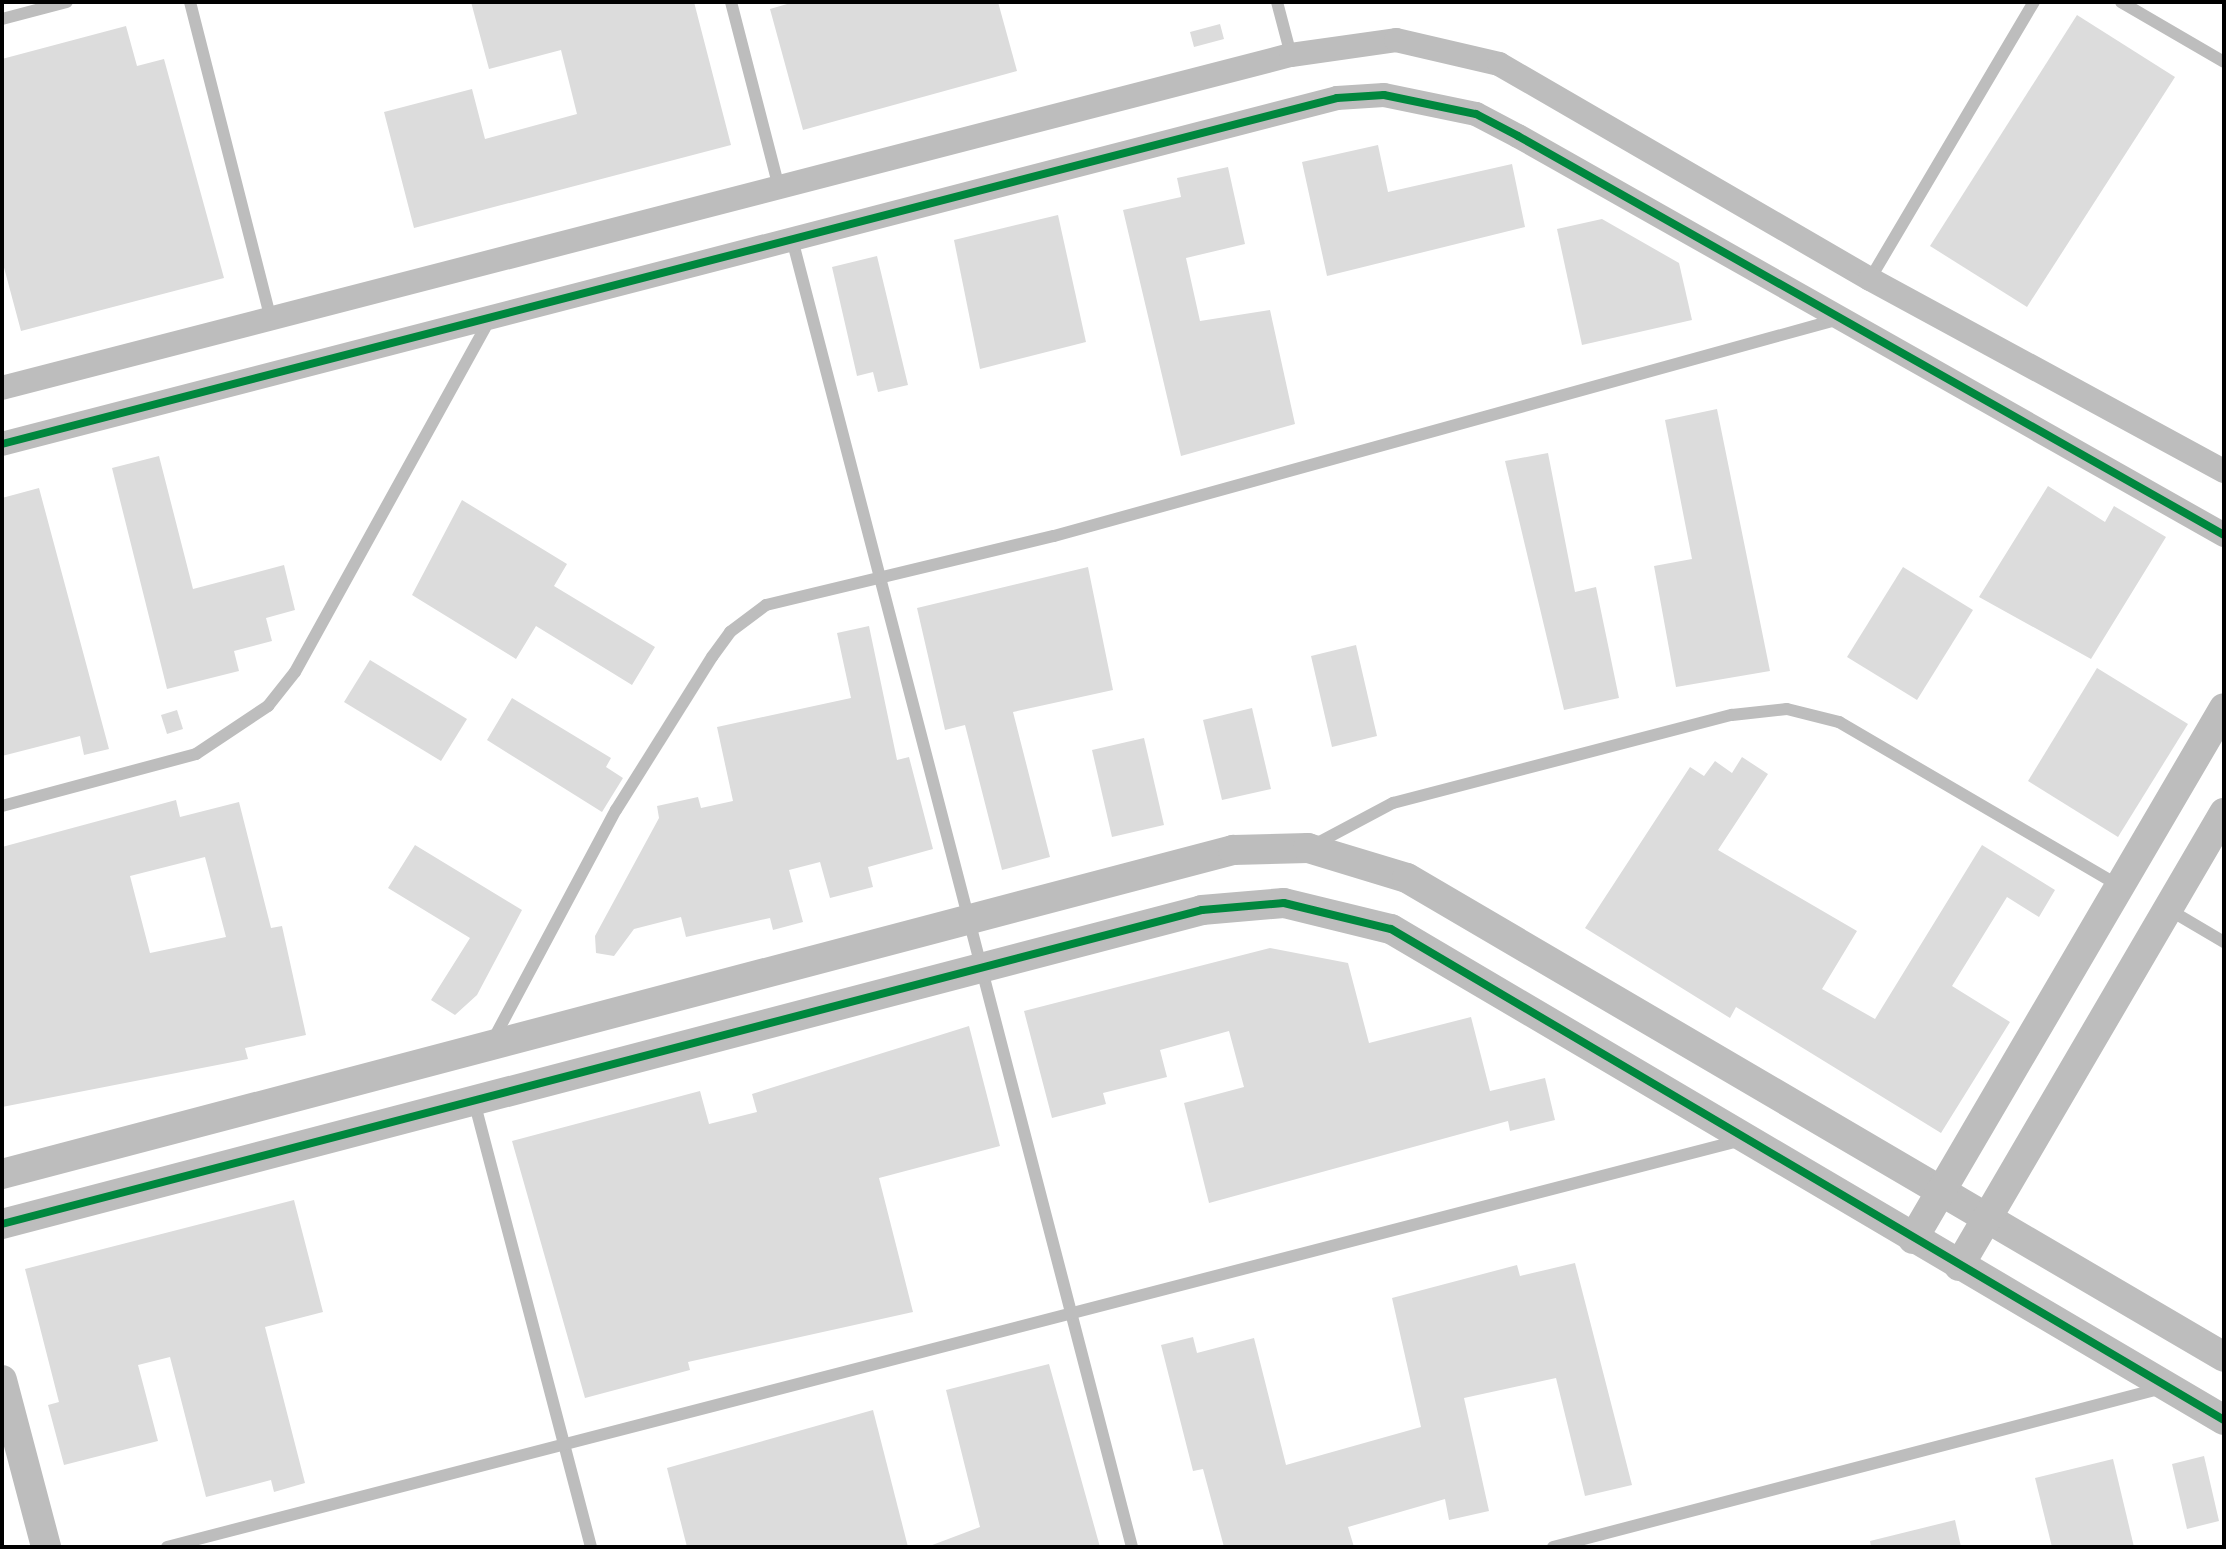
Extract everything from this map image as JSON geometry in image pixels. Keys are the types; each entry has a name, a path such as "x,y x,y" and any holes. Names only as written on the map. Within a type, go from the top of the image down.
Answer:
{"street":[{"path":"2,388 1291,55 1396,40 1499,64 1870,279 2224,471"},
{"path":"2,444 1337,98 1384,95 1476,114 2224,535"},
{"path":"1913,1239 2224,708"},
{"path":"1959,1266 2224,813"},
{"path":"2,1174 1233,850 1308,848 1407,878 2224,1357"},
{"path":"2,1224 1229,905 1339,911 1391,929 2224,1420"},
{"path":"2,1380 46,1547"}],"lane":[{"path":"2,19 67,2"},
{"path":"190,2 271,319"},
{"path":"731,2 779,187"},
{"path":"1277,2 1291,55"},
{"path":"1870,279 2034,2"},
{"path":"2121,2 2224,62"},
{"path":"792,239 875,577 969,918 1132,1547"},
{"path":"2,806 196,754 268,706 295,672 492,317"},
{"path":"490,1047 616,810 730,632 766,605 1054,536 1839,319"},
{"path":"1308,848 1393,803 1741,712 1787,709 1855,730 2120,886"},
{"path":"2168,909 2224,942"},
{"path":"474,1101 561,1444 591,1547"},
{"path":"167,1547 1745,1139"},
{"path":"1553,1547 2165,1387"}],"building":[{"path":"471,2 694,2 731,145 414,228 384,112 472,89 485,139 577,114 561,50 489,69"},
{"path":"794,2 998,2 1017,71 803,130 770,9"},
{"path":"2077,15 2175,77 2027,307 1930,246"},
{"path":"1220,24 1224,39 1194,47 1190,32"},
{"path":"126,26 137,66 164,59 224,278 21,331 2,260 2,59"},
{"path":"1378,145 1388,192 1512,164 1525,227 1327,276 1302,162"},
{"path":"1228,167 1245,244 1186,258 1200,321 1270,310 1295,424 1181,456 1123,210 1181,197 1177,178"},
{"path":"1058,215 1086,342 980,369 954,240"},
{"path":"1602,219 1679,263 1692,320 1582,345 1557,229"},
{"path":"877,256 908,385 878,392 873,372 857,376 832,267"},
{"path":"1717,409 1770,671 1676,687 1654,566 1692,559 1665,420"},
{"path":"1548,453 1575,592 1596,587 1619,698 1564,710 1505,461"},
{"path":"159,456 193,589 284,565 295,610 266,618 272,641 234,651 239,671 167,689 112,468"},
{"path":"2048,486 2105,522 2114,506 2166,537 2091,659 1979,597"},
{"path":"39,488 109,749 84,755 80,736 2,756 2,498"},
{"path":"462,500 567,564 554,586 655,647 632,685 536,626 516,659 412,595"},
{"path":"1088,567 1113,690 1013,712 1050,857 1002,870 965,725 945,730 917,608"},
{"path":"1903,567 1973,610 1917,700 1847,657"},
{"path":"869,626 897,760 909,757 933,849 868,867 873,887 830,898 820,862 789,870 803,922 773,930 770,918 686,937 681,917 634,929 614,956 596,953 595,936 659,818 657,806 698,797 701,808 733,801 717,727 851,698 837,633"},
{"path":"1356,645 1377,736 1332,747 1311,656"},
{"path":"370,660 467,719 441,761 344,702"},
{"path":"2097,668 2188,724 2118,837 2028,781"},
{"path":"512,698 611,758 606,767 623,778 602,812 487,740"},
{"path":"1252,708 1271,789 1222,800 1203,720"},
{"path":"177,710 183,729 167,734 161,715"},
{"path":"1144,738 1164,825 1112,837 1092,750"},
{"path":"1742,757 1768,774 1718,850 1857,931 1822,989 1875,1019 1982,845 2055,890 2039,917 2007,897 1952,986 2010,1022 1941,1133 1736,1007 1730,1018 1585,928 1690,767 1704,776 1715,761 1732,773"},
{"path":"176,800 180,817 239,802 271,928 282,926 306,1035 245,1048 248,1059 2,1107 2,847","holes":["205,857 226,937 150,953 130,876"]},
{"path":"415,845 522,910 477,995 455,1015 431,1000 470,938 388,888"},
{"path":"1270,948 1348,963 1369,1043 1471,1017 1490,1091 1545,1078 1555,1120 1510,1131 1508,1121 1209,1203 1184,1103 1244,1087 1229,1031 1160,1050 1167,1077 1103,1093 1106,1104 1052,1118 1024,1011"},
{"path":"969,1026 1000,1146 879,1178 913,1312 688,1362 690,1370 585,1398 512,1141 700,1091 709,1124 757,1112 752,1094"},
{"path":"294,1200 323,1312 265,1327 305,1483 274,1492 271,1480 206,1497 170,1357 138,1365 158,1441 64,1465 48,1405 59,1402 25,1269"},
{"path":"1575,1263 1632,1485 1585,1496 1556,1378 1464,1398 1489,1511 1449,1520 1445,1499 1348,1527 1354,1547 1224,1547 1203,1469 1193,1471 1161,1345 1193,1337 1197,1353 1254,1338 1286,1465 1421,1427 1392,1298 1517,1265 1520,1276"},
{"path":"1049,1364 1100,1547 927,1547 980,1527 946,1390"},
{"path":"873,1410 908,1547 687,1547 667,1468"},
{"path":"2204,1456 2219,1521 2187,1529 2172,1464"},
{"path":"2113,1459 2134,1547 2052,1547 2035,1478"},
{"path":"1955,1520 1961,1547 1871,1547 1870,1541"}],"cycle path":[{"path":"2,444 1337,98 1384,95 1476,114 2224,535"},
{"path":"2,1224 1202,910 1284,903 1391,929 2224,1420"}]}
